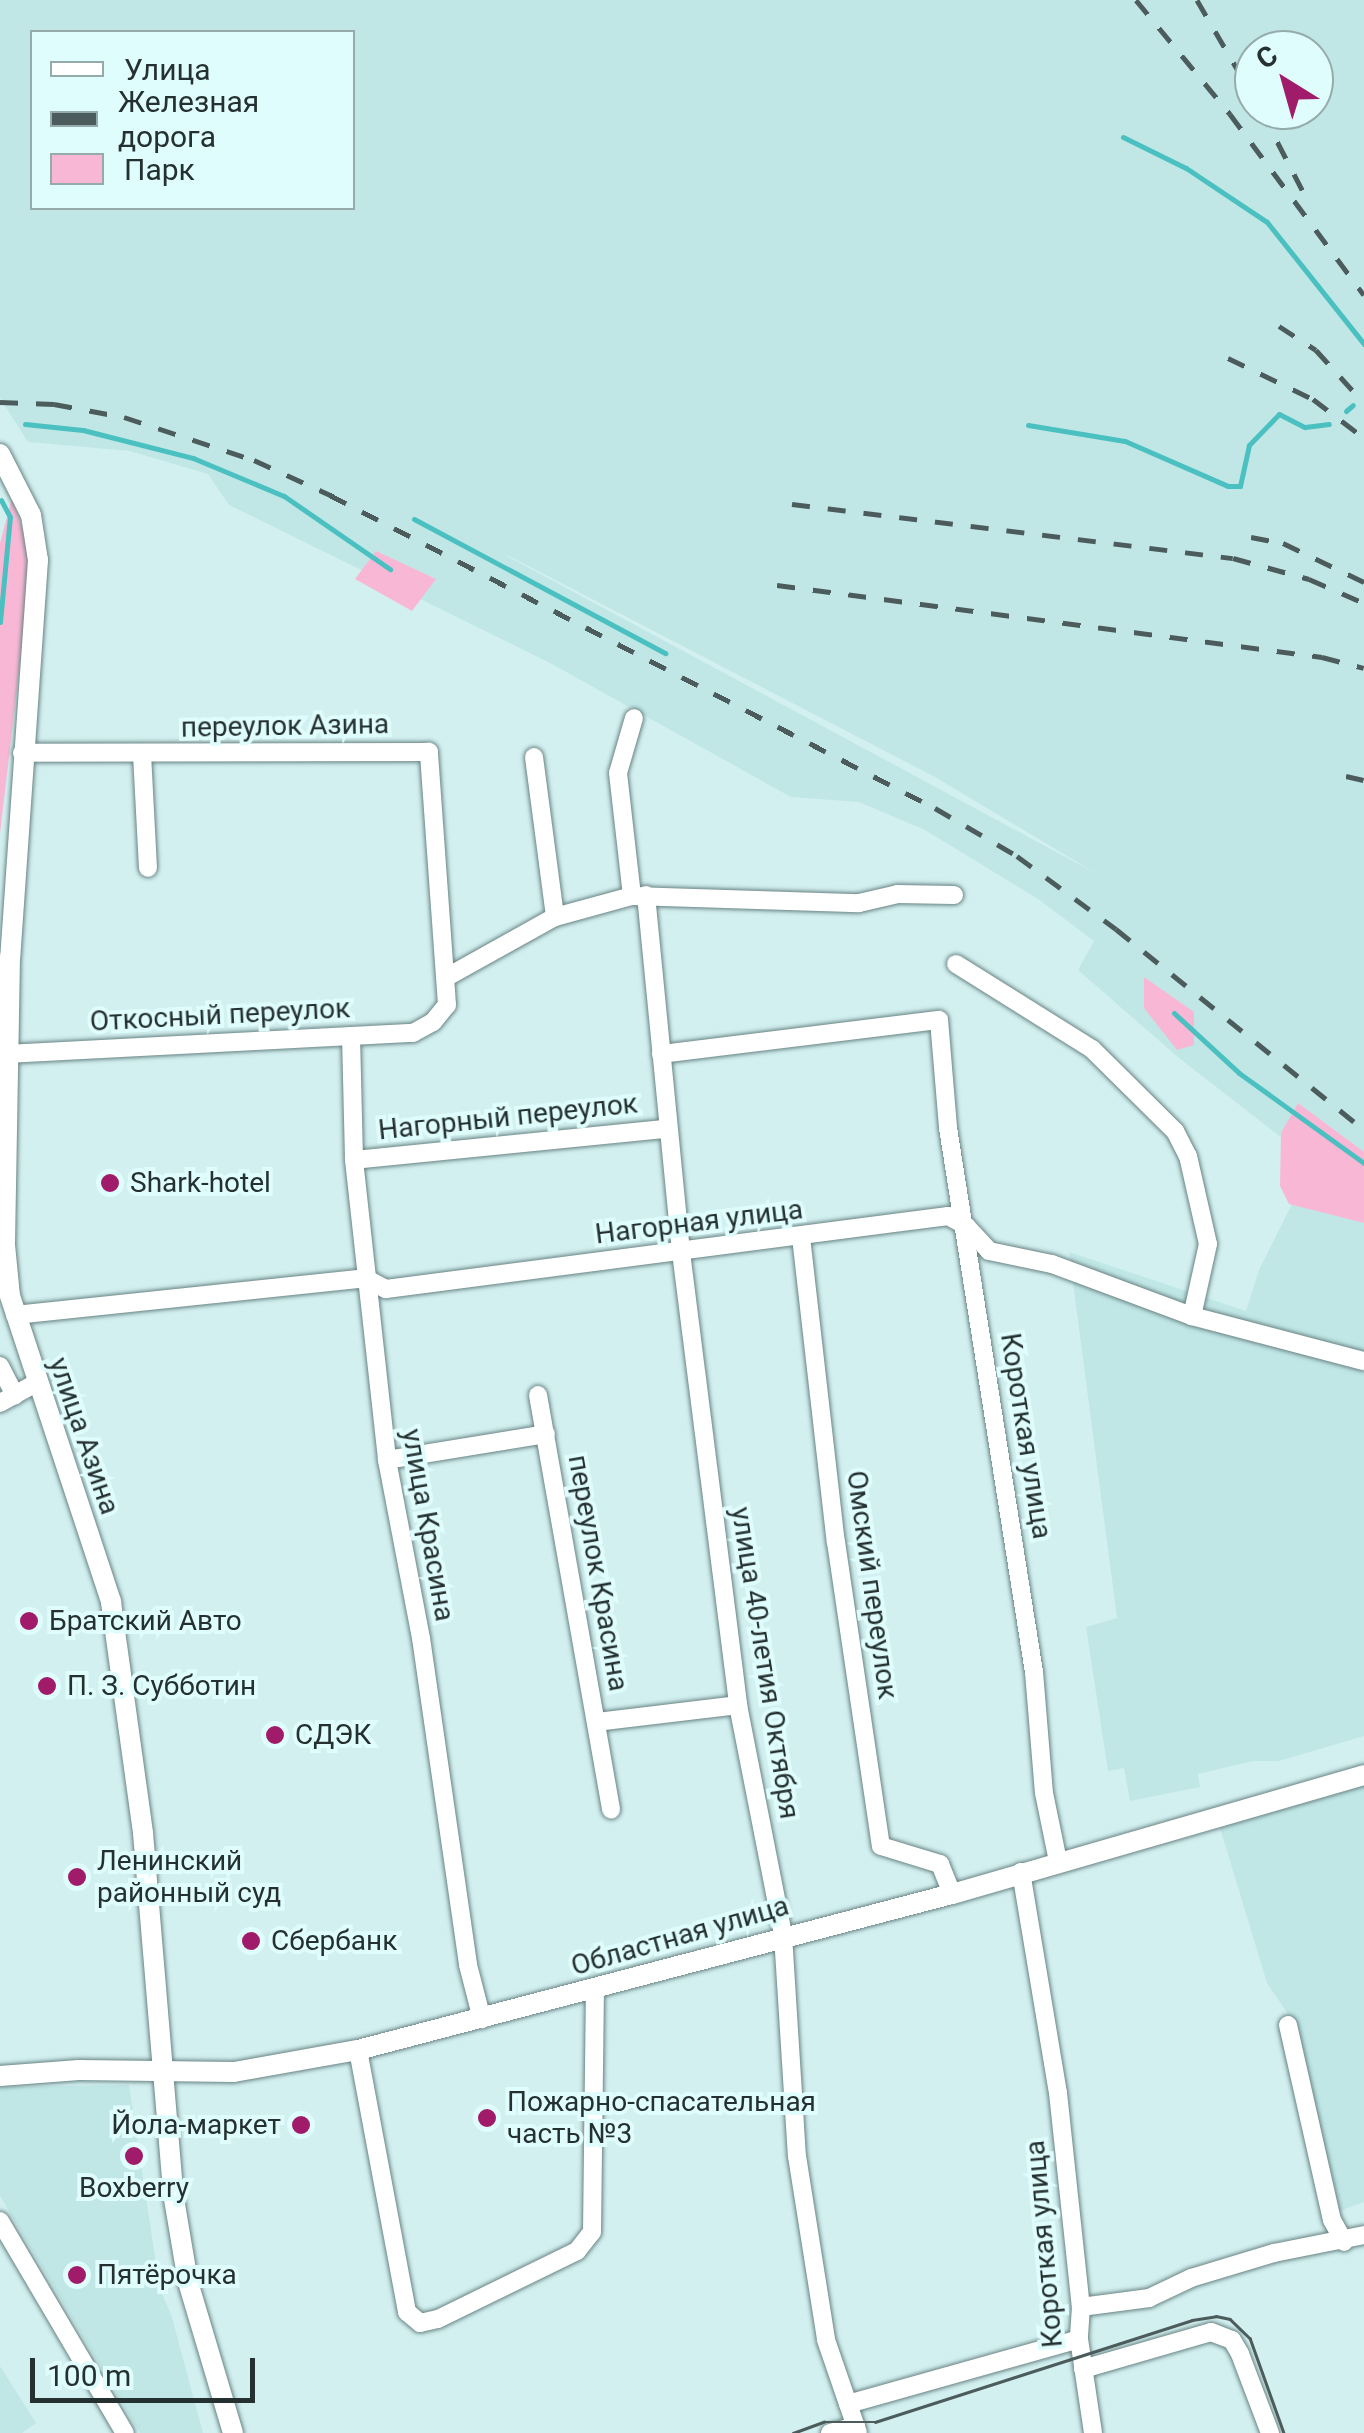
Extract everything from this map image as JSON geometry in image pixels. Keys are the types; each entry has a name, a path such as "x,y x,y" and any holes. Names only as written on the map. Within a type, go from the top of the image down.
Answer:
{"main road":[{"name":"улица Азина","path":"0,454 31,515 38,560 22,753 6,1054 4,1278 111,1602 143,1833 172,2193 188,2282 233,2433"},
{"name":"Областная улица","path":"0,2076 234,2072 358,2050 952,1894 1364,1775"}],"street":[{"name":"улица 40-летия Октября","path":"634,718 618,773 661,1054 681,1252 738,1705 782,1936 797,2156 826,2340 858,2429"},
{"name":"переулок Азина","path":"22,753 429,752 447,977"},
{"name":"переулок Азина","path":"142,754 148,868"},
{"path":"534,757 554,918"},
{"path":"447,977 554,918 639,895 859,903 897,894 954,895"},
{"path":"956,964 1092,1049 1175,1130 1188,1156 1208,1244 1192,1316"},
{"name":"Откосный переулок","path":"6,1054 413,1033 433,1022 447,1005 447,977"},
{"name":"Нагорный переулок","path":"661,1054 939,1020"},
{"name":"Короткая улица","path":"939,1020 948,1128 1034,1672 1044,1793 1058,1861"},
{"name":"улица Красина","path":"351,1036 354,1160 364,1278 387,1460 421,1638 468,1966 482,2019"},
{"name":"Нагорный переулок","path":"354,1160 668,1129"},
{"name":"Нагорная улица","path":"15,1315 364,1278 386,1289 948,1216 966,1226 989,1251 1052,1264 1192,1316 1364,1361"},
{"name":"Омский переулок","path":"801,1237 836,1542 880,1846 940,1864 952,1894"},
{"path":"0,1366 8,1399 36,1384"},
{"name":"переулок Красина","path":"538,1395 610,1810"},
{"name":"переулок Красина","path":"387,1460 546,1434"},
{"name":"переулок Красина","path":"596,1722 738,1705"},
{"name":"Короткая улица","path":"1022,1872 1058,2093 1081,2307 1079,2339 1093,2433"},
{"path":"358,2050 407,2312 420,2323 438,2319 577,2251 592,2232 595,1990"},
{"path":"1288,2025 1332,2220 1344,2242"},
{"path":"0,2222 125,2433"},
{"path":"1081,2307 1149,2298 1191,2278 1274,2253 1364,2236"},
{"path":"1083,2369 1212,2332 1232,2340 1270,2433"},
{"path":"848,2404 1079,2339"},
{"path":"830,2433 858,2429"}],"shaded area":[{"path":"0,0 1364,0 1364,1736 1279,1761 1253,1761 1198,1774 1200,1787 1130,1801 1124,1768 1108,1771 1086,1627 1117,1618 1069,1252 1246,1311 1259,1270 1313,1162 1179,1058 1078,970 1094,941 1038,899 925,830 859,802 791,797 550,663 229,505 208,474 130,451 28,442 0,398","holes":["507,555 935,777 1097,874"]},
{"path":"1364,1786 1364,2202 1337,2212 1298,2029 1267,1983 1220,1828"},
{"path":"129,2085 160,2290 171,2314 203,2433 140,2433 0,2196 0,2087"},
{"path":"0,2366 36,2423 22,2433 0,2433"}],"green space":[{"path":"12,498 28,544 29,585 0,834 0,543"},
{"path":"376,551 436,579 412,611 355,579"},
{"path":"1144,977 1194,1012 1194,1045 1177,1050 1144,1008"},
{"path":"1298,1103 1364,1152 1364,1223 1289,1204 1280,1186 1281,1133"}],"waterway":[{"path":"1123,137 1186,168 1267,222 1364,344"},
{"path":"1346,411 1353,405"},
{"path":"1028,425 1125,441 1228,486 1240,486 1249,445 1279,414 1305,427 1329,424"},
{"path":"25,424 83,430 193,458 284,496 390,569"},
{"path":"0,622 10,517 1,500"},
{"path":"414,519 665,653"},
{"path":"1174,1013 1239,1073 1364,1163"}],"tram line":[{"path":"793,2433 824,2422 875,2422 1192,2320 1216,2316 1230,2319 1250,2338 1284,2433"}],"railway":[{"path":"1136,0 1230,114 1364,295"},
{"path":"1197,0 1234,64"},
{"path":"1271,130 1306,197"},
{"path":"1279,326 1316,350 1364,403"},
{"path":"1228,358 1313,399 1364,438"},
{"path":"0,402 54,404 124,417 254,460 330,495 935,808 1017,856 1116,929 1364,1130"},
{"path":"792,504 1233,558 1309,579 1364,603"},
{"path":"1251,537 1283,543 1364,582"},
{"path":"777,585 1322,657 1364,668"},
{"path":"1346,776 1364,780"}],"place":[{"name":"Shark-hotel","path":"110,1183"},
{"name":"Братский Авто","path":"29,1621"},
{"name":"П. З. Субботин","path":"47,1686"},
{"name":"СДЭК","path":"275,1735"},
{"name":"Ленинский районный суд","path":"77,1877"},
{"name":"Сбербанк","path":"251,1941"},
{"name":"Пожарно-спасательная часть №3","path":"487,2118"},
{"name":"Йола-маркет","path":"301,2125"},
{"name":"Boxberry","path":"134,2156"},
{"name":"Пятёрочка","path":"77,2275"}]}
